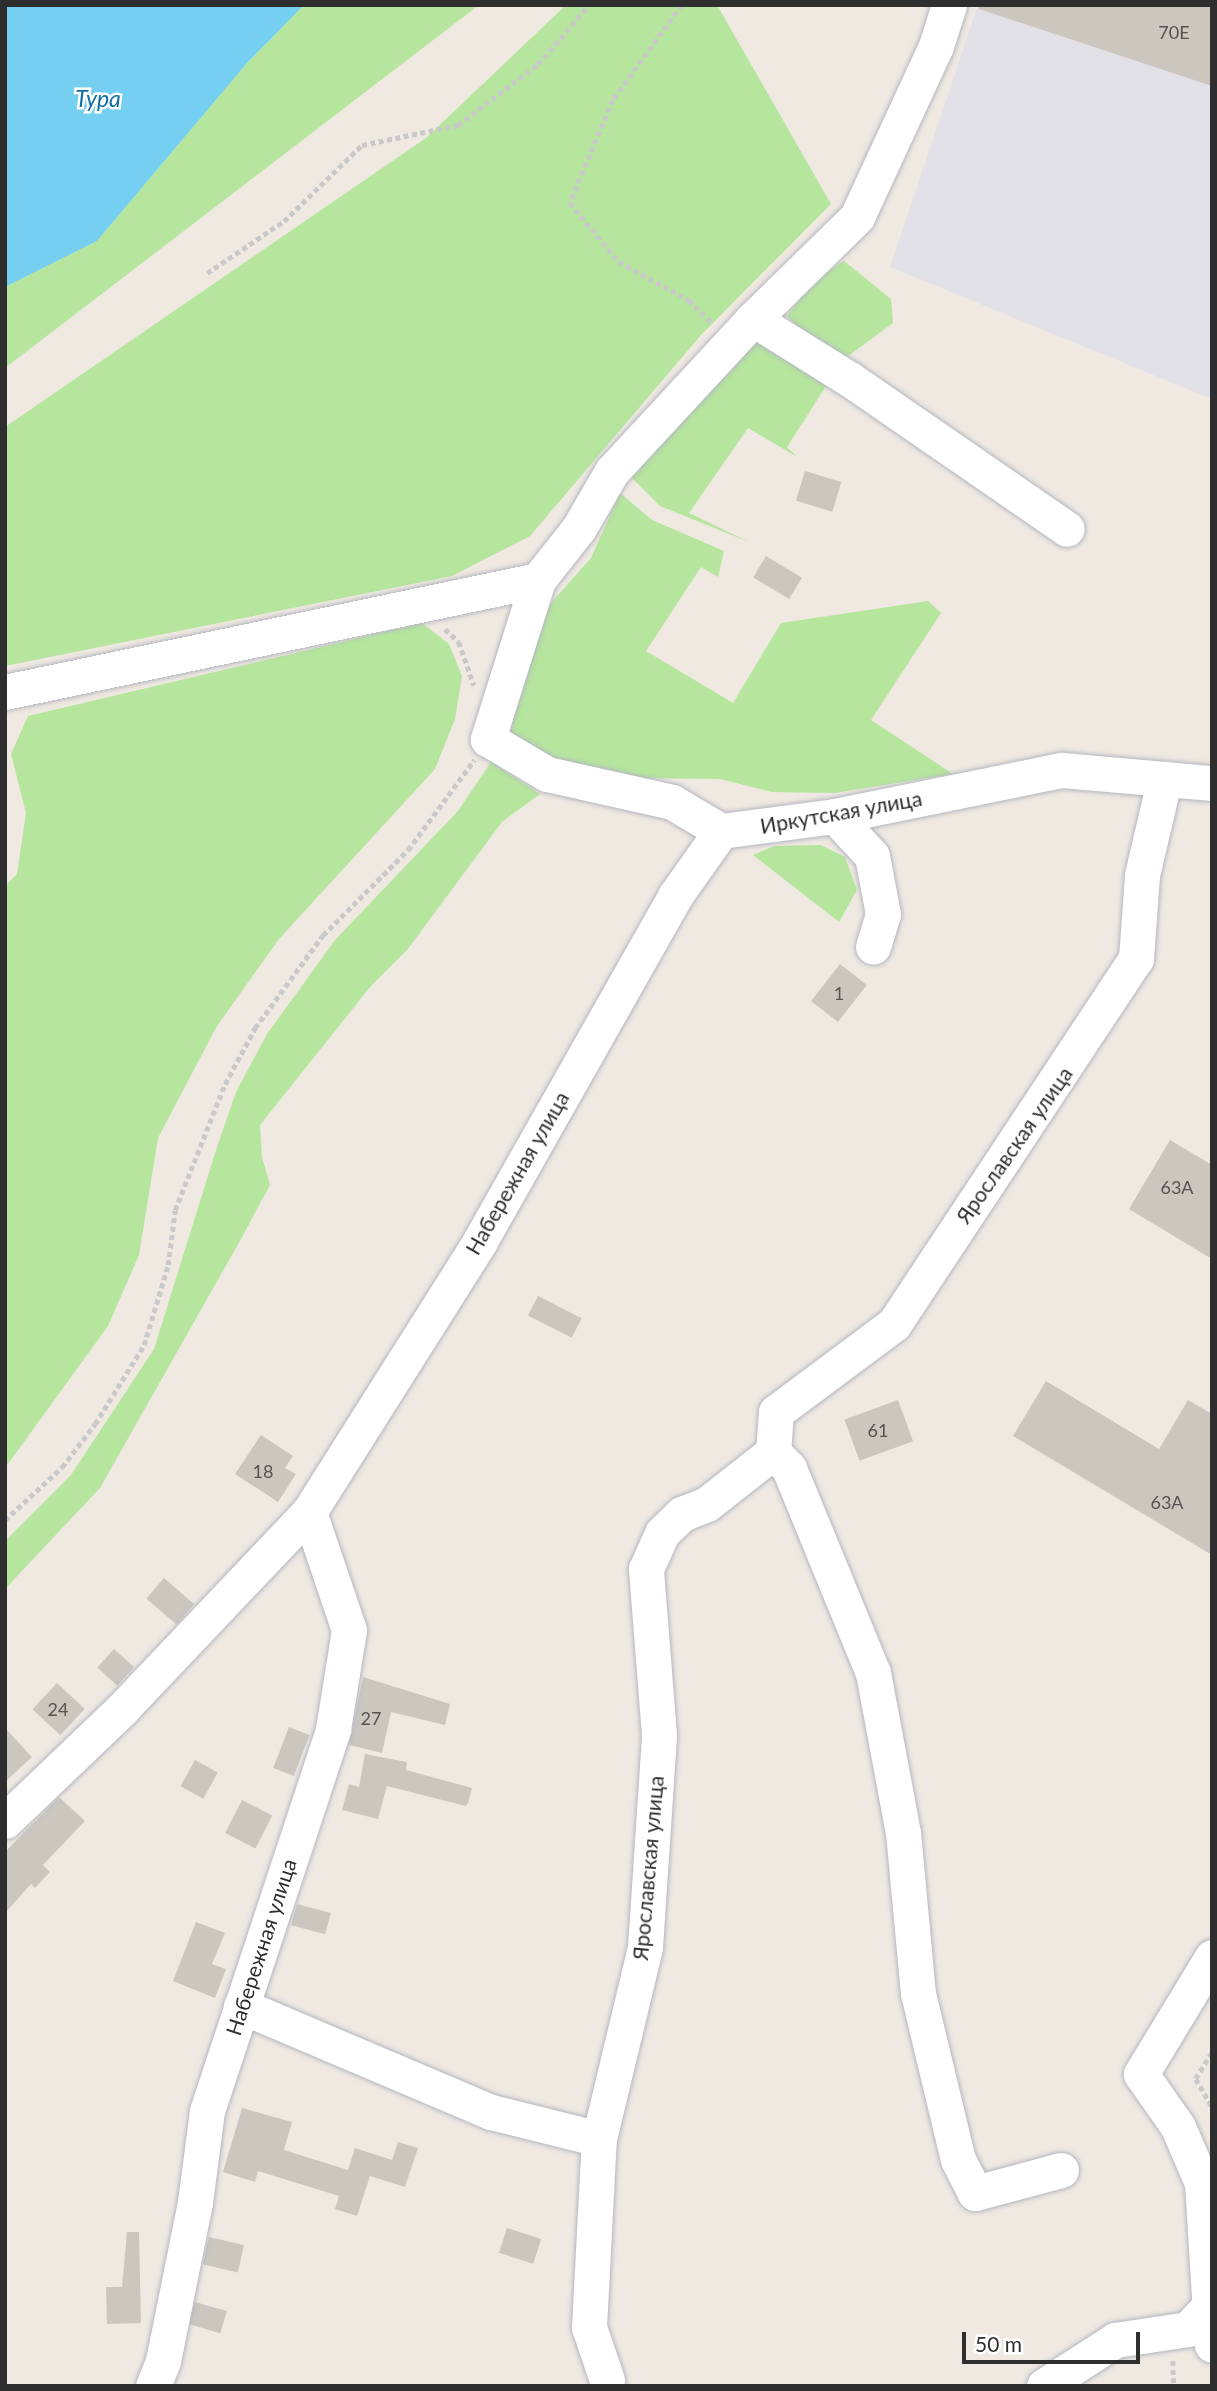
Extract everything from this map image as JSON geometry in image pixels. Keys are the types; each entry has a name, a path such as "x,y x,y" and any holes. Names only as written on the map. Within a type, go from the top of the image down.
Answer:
{"street":[{"path":"721,831 672,802 547,774 488,739 538,580 579,528 612,471 742,330 857,217 936,46 950,5"},
{"path":"742,330 851,380 1067,528"},
{"path":"5,692 538,580"},
{"name":"Иркутская улица","path":"721,831 835,817 1062,770 1164,781 1212,783"},
{"name":"Ярославская улица","path":"607,2380 589,2327 599,2139 645,1947 659,1735 646,1569 662,1533 682,1514 707,1504 773,1452 776,1412 894,1324 1136,959 1142,875 1164,781"},
{"path":"835,817 872,856 883,914 873,946"},
{"name":"Набережная улица","path":"5,1821 122,1709 309,1512 480,1241 675,896 721,831"},
{"path":"773,1452 789,1468 873,1673 903,1833 918,1994 958,2160 975,2193 1061,2170"},
{"name":"Набережная улица","path":"153,2386 163,2361 195,2202 206,2111 333,1729 349,1629 309,1512"},
{"path":"1212,1956 1141,2074 1178,2127 1202,2183 1212,2345"},
{"path":"242,2006 491,2112 599,2139"},
{"path":"1044,2386 1115,2340 1188,2329 1211,2303"}],"path":[{"path":"206,273 284,221 362,145 458,125 538,64 589,5"},
{"path":"682,5 612,100 570,203 619,262 742,330"},
{"path":"418,606 459,642 476,690"},
{"path":"5,1520 79,1446 144,1345 168,1265 175,1210 225,1084 256,1028 323,935 408,850 488,739"},
{"path":"1212,2053 1196,2080 1212,2107"}],"shaded area":[{"path":"978,5 1212,5 1212,399 890,267"}],"green space":[{"path":"304,5 479,5 5,368 5,287 97,241 247,63"},
{"path":"566,5 717,5 831,204 701,335 530,536 452,576 5,666 5,427 426,138"},
{"path":"844,261 891,299 893,323 844,359 812,341 787,316 815,279"},
{"path":"756,333 830,380 787,447 797,457 748,428 689,513 749,542 660,506 631,477 629,465"},
{"path":"620,493 652,520 724,551 718,577 701,567 646,651 733,703 781,623 928,601 941,613 871,720 953,774 834,793 772,792 720,779 614,778 544,754 510,736 519,681 551,603 591,558"},
{"path":"422,623 449,644 462,676 455,719 435,769 279,939 217,1026 158,1138 139,1255 108,1326 5,1468 5,886 17,874 26,813 11,754 28,716"},
{"path":"491,762 540,794 502,822 407,950 370,987 260,1125 262,1157 270,1185 241,1239 100,1488 5,1589 5,1541 71,1475 154,1349 236,1092 267,1034 335,940 458,811"},
{"path":"821,845 845,857 857,890 839,922 753,855 774,846"}],"water":[{"name":"Тура","path":"5,5 304,5 247,63 97,241 5,287"}],"building":[{"path":"979,5 1212,5 1212,86 979,9"},
{"path":"805,471 841,482 832,512 796,501"},
{"path":"766,556 802,578 789,599 753,577"},
{"path":"840,964 867,985 838,1022 811,1001"},
{"path":"1170,1140 1212,1165 1212,1259 1129,1209"},
{"path":"538,1296 582,1318 572,1338 528,1316"},
{"path":"1046,1381 1159,1449 1188,1400 1212,1414 1212,1555 1013,1436"},
{"path":"898,1400 913,1441 859,1461 844,1419"},
{"path":"261,1435 293,1456 285,1468 296,1474 278,1502 235,1474"},
{"path":"164,1578 194,1604 176,1625 146,1598"},
{"path":"114,1649 134,1667 117,1686 97,1668"},
{"path":"363,1677 450,1704 445,1725 391,1712 382,1753 349,1745"},
{"path":"57,1683 85,1709 60,1735 32,1709"},
{"path":"289,1727 310,1735 294,1776 273,1768"},
{"path":"5,1728 32,1757 5,1782"},
{"path":"365,1754 407,1762 406,1770 472,1788 468,1803 466,1806 387,1786 378,1819 342,1810 349,1784 359,1787"},
{"path":"195,1760 218,1773 203,1799 180,1786"},
{"path":"59,1797 85,1821 43,1865 50,1872 35,1888 31,1884 5,1913 5,1852"},
{"path":"242,1800 272,1815 255,1848 225,1833"},
{"path":"297,1904 331,1913 325,1934 291,1925"},
{"path":"196,1922 225,1933 212,1964 226,1969 215,1998 173,1981"},
{"path":"242,2108 292,2122 284,2150 348,2170 355,2148 392,2160 398,2142 418,2148 405,2187 370,2176 357,2216 335,2209 339,2196 258,2171 255,2182 223,2172"},
{"path":"507,2228 541,2239 533,2264 499,2253"},
{"path":"127,2232 139,2232 141,2323 107,2324 106,2287 122,2287"},
{"path":"209,2237 244,2245 238,2272 203,2264"},
{"path":"195,2302 227,2311 220,2333 189,2324"}]}
